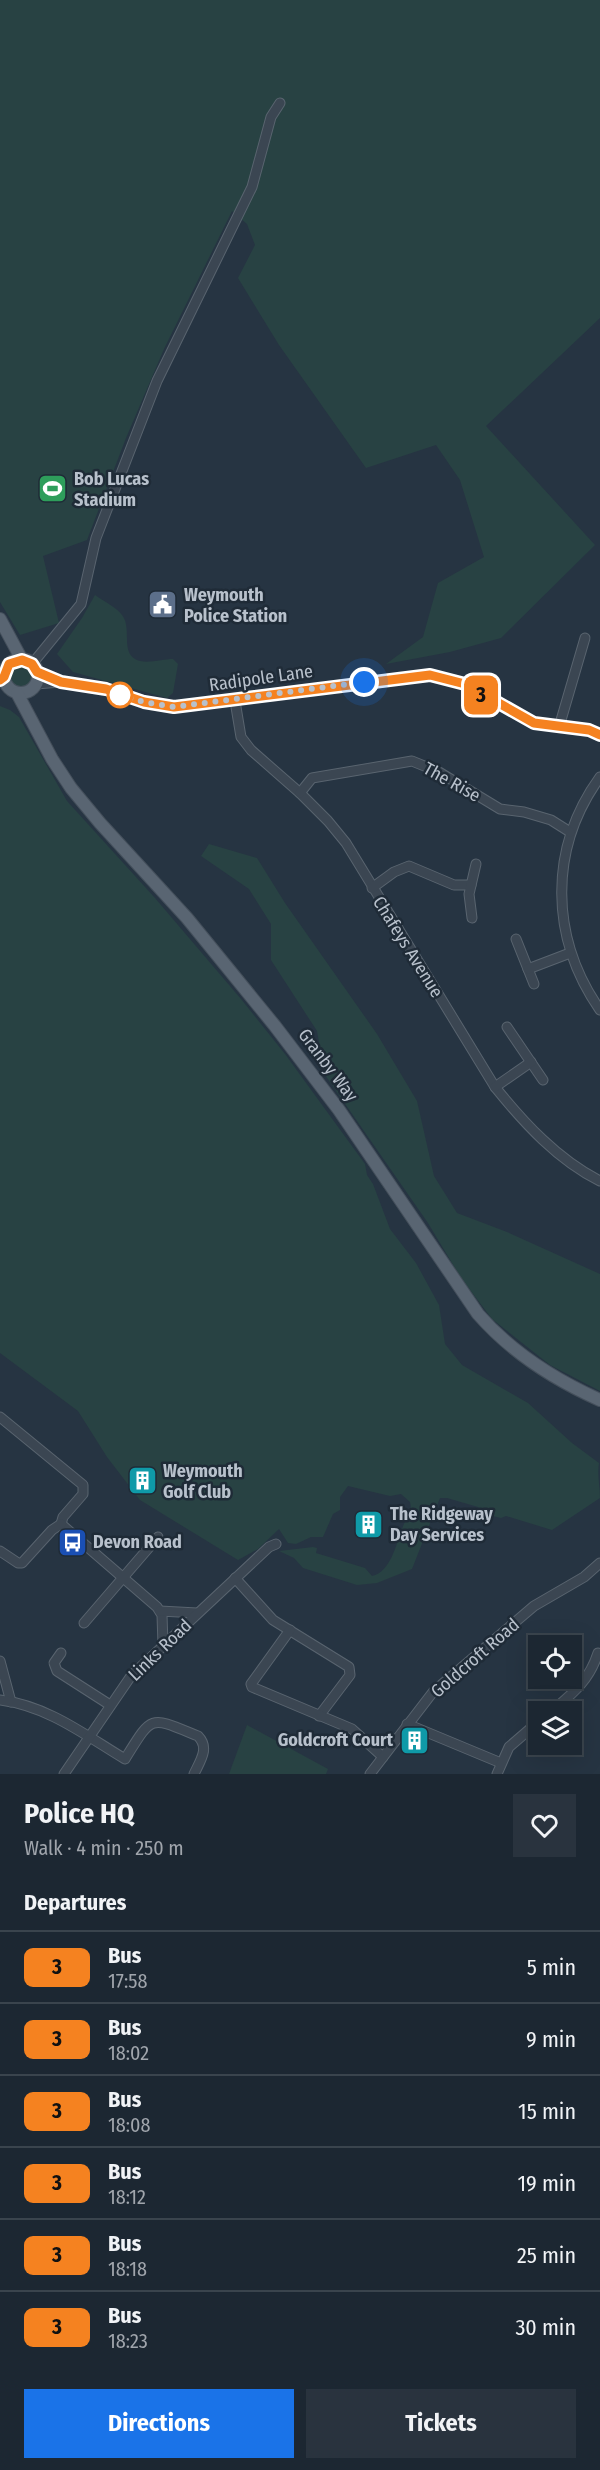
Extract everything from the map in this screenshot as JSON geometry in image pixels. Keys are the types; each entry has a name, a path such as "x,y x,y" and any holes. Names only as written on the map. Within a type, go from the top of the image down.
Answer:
{"main road":[{"name":"Granby Way","path":"0,621 28,672 39,733"},
{"path":"2,679 6,668 28,672"},
{"path":"9,691 28,672"},
{"name":"Granby Way","path":"2,679 39,733 52,759 71,788 187,918 275,1026 339,1110 478,1314 495,1333 539,1368 600,1400"}],"street":[{"path":"28,672 81,604 96,538 157,381 252,187 271,117 280,103"},
{"path":"559,727 585,638"},
{"name":"Radipole Lane","path":"28,672 61,682 106,689 144,702 172,706 430,675 465,684 534,723 589,730 600,735"},
{"name":"Chafeys Avenue","path":"235,700 242,737 251,750 328,820 346,843 495,1087 513,1110 553,1149 600,1181"},
{"name":"The Rise","path":"300,793 312,778 412,761 440,772 500,809 524,812 551,820 570,832"},
{"path":"599,779 570,832 562,874 561,897 570,952 578,973 600,1010"},
{"path":"472,918 469,894 476,864"},
{"path":"372,888 394,872 409,866 454,885 471,885"},
{"path":"516,939 534,984"},
{"path":"528,969 570,952"},
{"path":"507,1027 543,1080"},
{"path":"495,1087 531,1062"},
{"path":"0,1417 83,1485 83,1494 63,1517 61,1524 52,1530 22,1563 18,1563 0,1551"},
{"path":"61,1524 160,1611 163,1619 163,1645"},
{"path":"84,1623 158,1537"},
{"name":"Links Road","path":"64,1774 131,1676 269,1547 276,1544"},
{"name":"Goldcroft Road","path":"370,1774 433,1692 534,1606 584,1576 600,1563"},
{"path":"235,1578 273,1620 351,1671 320,1716"},
{"path":"160,1611 197,1613"},
{"path":"290,1630 251,1684 252,1687 352,1729 383,1756"},
{"path":"61,1653 54,1663 57,1671 110,1705"},
{"path":"563,1701 586,1680 592,1671 598,1653"},
{"path":"0,1661 11,1702"},
{"path":"0,1700 52,1715 125,1759 145,1728 151,1723 163,1721 198,1736 201,1740 204,1750 194,1774"},
{"path":"407,1724 501,1763"},
{"path":"497,1774 509,1747 528,1731"}],"green space":[{"path":"0,0 600,0 600,318 486,426 595,545 501,638 450,652 386,664 423,637 438,583 484,557 460,480 436,445 366,468 279,345 238,278 255,245 247,224 232,211 164,349 126,438 87,540 43,556 59,623 20,635 0,602"},
{"path":"95,595 122,615 125,620 128,650 135,659 148,662 173,659 178,664 173,693 167,698 73,672 57,654"},
{"path":"21,665 29,668 32,676 29,684 21,687 13,684 10,676 13,668"},
{"name":"Weymouth Golf Club","path":"0,706 19,717 67,801 155,898 241,999 285,1054 365,1164 367,1175 373,1184 390,1229 416,1263 439,1305 445,1344 462,1365 528,1403 572,1443 599,1463 600,1498 552,1530 506,1516 501,1518 481,1513 478,1507 440,1498 412,1569 377,1583 357,1585 303,1568 294,1558 279,1551 313,1547 317,1548 316,1553 365,1568 372,1576 384,1569 392,1557 403,1525 410,1513 410,1502 401,1494 390,1496 348,1486 340,1497 340,1510 333,1514 323,1537 311,1537 296,1544 288,1543 279,1529 258,1549 238,1560 140,1500 107,1457 78,1411 0,1353"},
{"path":"209,844 257,858 285,903 377,1034 417,1101 434,1176 457,1213 507,1232 600,1274 600,1391 550,1365 492,1319 461,1278 428,1223 325,1075 317,1031 271,960 271,924 249,889 201,856"},
{"path":"247,1725 328,1769 326,1774 229,1774"}],"bus line":[{"name":"3","path":"0,680 4,677 9,664 22,660 32,664 37,672 61,682 106,689 144,702 174,707 430,675 465,684 534,723 589,730 600,735"}],"place":[{"name":"Bob Lucas Stadium","path":"53,489"},
{"name":"Weymouth Police Station","path":"163,605"},
{"name":"Weymouth Golf Club","path":"142,1481"},
{"name":"The Ridgeway Day Services","path":"369,1524"},
{"name":"Devon Road","path":"72,1542"},
{"name":"Goldcroft Court","path":"414,1740"}],"route":[{"path":"120,695 174,707 364,682"}]}
